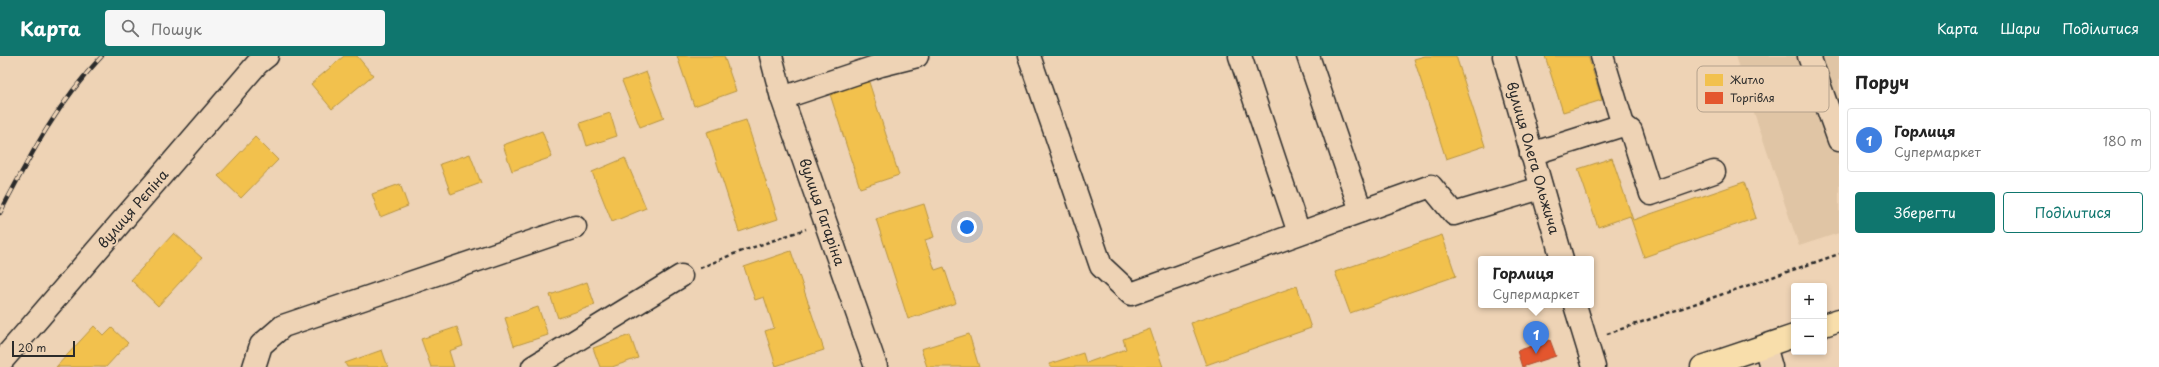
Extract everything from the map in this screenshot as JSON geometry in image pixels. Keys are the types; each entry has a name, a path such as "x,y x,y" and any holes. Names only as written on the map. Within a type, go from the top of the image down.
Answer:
{"main road":[{"path":"1827,324 1839,320"},
{"path":"1702,367 1791,337"}],"street":[{"name":"вулиця Рєпіна","path":"0,363 257,64 267,56"},
{"name":"вулиця Гагаріна","path":"771,56 782,98 876,367"},
{"path":"782,98 917,56"},
{"path":"1029,56 1101,266 1131,294 1431,186 1454,214 1541,188"},
{"path":"1240,56 1299,233"},
{"path":"1308,56 1361,211"},
{"name":"вулиця Олега Ольжича","path":"1504,56 1530,154 1561,256"},
{"path":"1602,56 1623,125 1631,131 1651,194 1714,172"},
{"path":"1808,56 1812,66"},
{"path":"1829,112 1839,140"},
{"path":"1530,154 1623,125"},
{"path":"254,367 261,345 284,326 575,227"},
{"path":"533,367 681,276"},
{"path":"1576,308 1594,367"},
{"path":"1765,346 1771,367"}],"path":[{"path":"681,276 730,255 826,223"},
{"path":"1586,341 1839,254"}],"shaded area":[{"path":"1735,56 1839,56 1839,233 1799,246 1754,112 1829,112 1829,66 1738,66"}],"building: Житло":[{"path":"344,56 357,56 373,75 332,109 311,84"},
{"path":"677,56 724,56 736,91 694,106"},
{"path":"1425,56 1456,56 1485,146 1446,159 1414,59"},
{"path":"1545,56 1588,56 1602,100 1563,112"},
{"path":"646,72 664,118 640,127 622,81"},
{"path":"867,76 899,175 860,188 828,88"},
{"path":"610,113 617,136 587,146 580,123"},
{"path":"746,120 778,219 739,232 707,132"},
{"path":"542,131 552,157 512,171 503,145"},
{"path":"255,137 278,160 241,198 218,176"},
{"path":"470,154 481,183 451,194 440,164"},
{"path":"625,158 646,208 612,222 592,172"},
{"path":"1612,158 1633,220 1744,182 1756,218 1644,257 1630,216 1598,227 1578,169"},
{"path":"400,184 408,206 380,217 372,194"},
{"path":"924,204 934,237 925,240 935,270 944,267 956,303 908,319 876,219"},
{"path":"174,233 202,258 158,306 131,280"},
{"path":"1442,235 1456,276 1350,313 1335,272"},
{"path":"791,251 824,350 776,366 765,331 774,328 764,297 755,300 744,267"},
{"path":"587,282 595,305 558,318 550,295"},
{"path":"1297,286 1311,328 1206,365 1191,323"},
{"path":"538,307 548,335 514,346 505,318"},
{"path":"94,326 104,336 112,328 128,343 106,367 56,367"},
{"path":"457,327 463,346 449,351 454,367 431,367 421,339"},
{"path":"1150,329 1163,367 1050,367 1049,364 1083,353 1086,363 1126,349 1123,339"},
{"path":"969,334 979,367 927,367 921,349"},
{"path":"630,335 638,358 612,367 600,367 593,348"},
{"path":"382,350 388,367 347,367 345,363"}],"building: Торгівля":[{"path":"1550,340 1556,356 1522,367 1517,351"}],"railway":[{"path":"0,213 45,131 71,93 102,56"}],"place":[{"name":"Горлиця","path":"1536,354"}]}
